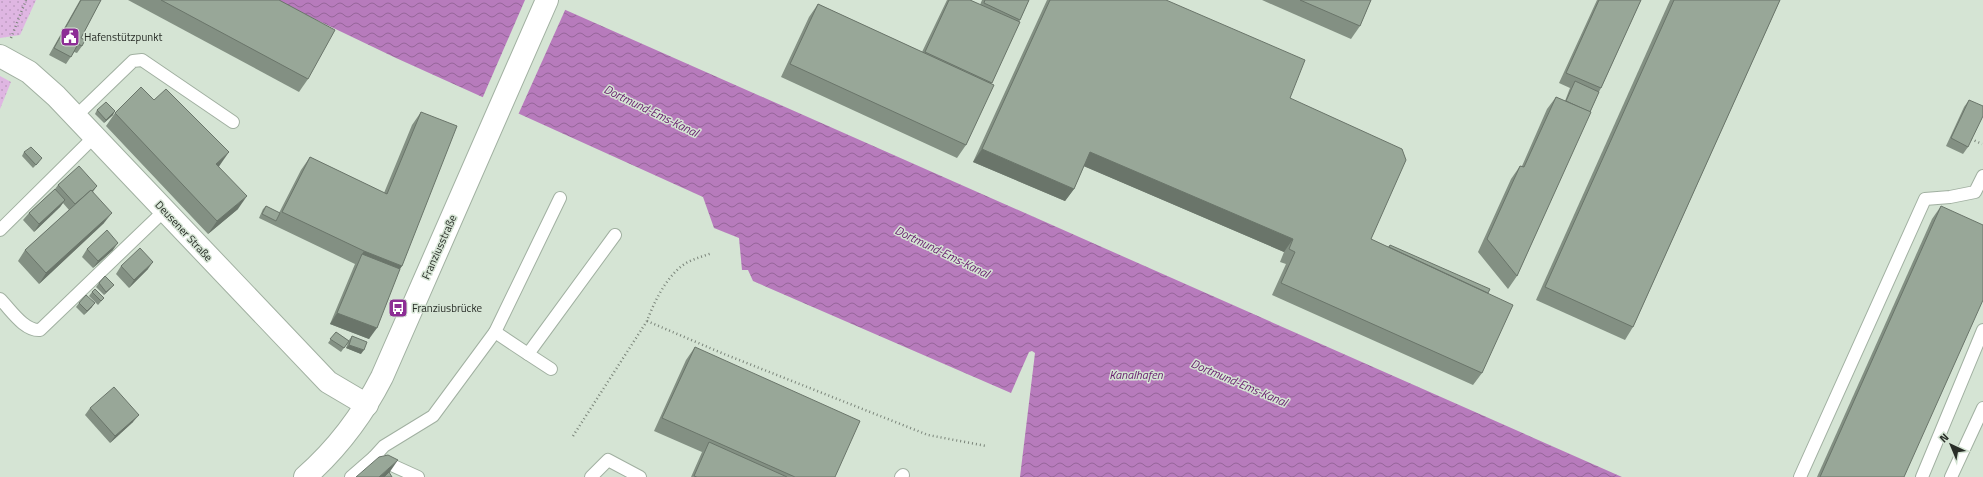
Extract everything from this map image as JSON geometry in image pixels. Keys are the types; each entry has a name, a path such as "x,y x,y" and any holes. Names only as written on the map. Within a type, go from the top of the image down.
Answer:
{"main road":[{"name":"Franziusstraße","path":"305,477 328,457 348,433 367,405 382,377 547,0"},
{"name":"Deusener Straße","path":"1,57 21,67 44,84 328,382 367,405"}],"lane":[{"path":"75,117 133,61 142,60 233,122"},
{"path":"0,230 94,137"},
{"path":"1800,477 1925,199 1979,196 1983,176"},
{"path":"351,477 384,446 433,416 495,332 560,198"},
{"path":"0,299 27,327 33,331 40,330 165,210"},
{"path":"528,354 615,235"},
{"path":"1922,477 1983,330"},
{"path":"495,332 551,369"},
{"path":"1951,477 1983,408"},
{"path":"374,457 412,476"},
{"path":"591,477 608,460 640,477"}],"path":[{"path":"1,57 14,32 26,0"},
{"path":"1971,139 1982,144"},
{"path":"572,436 647,321 652,308 672,275 688,262 712,253"},
{"path":"647,321 724,354 928,435 986,446"}],"shaded area":[{"path":"0,0 36,0 20,35 0,38"},
{"path":"0,76 11,82 0,109"}],"water":[{"name":"Kanalhafen","path":"275,0 543,0 1622,477 1020,477 1035,353 1032,351 1029,352 1011,393 753,281 748,270 742,270 739,238 714,228 703,197 396,58"}],"pier":[{"path":"525,0 548,0 566,8 518,115 482,99"}],"building":[{"name":"Hafenstützpunkt","path":"81,0 101,0 81,38 85,40 82,46 78,44 71,57 54,48"},
{"path":"161,0 279,0 335,30 308,79"},
{"path":"949,0 970,0 1020,22 992,83 925,52"},
{"path":"985,0 1029,0 1020,20 984,3"},
{"path":"1050,0 1166,0 1305,60 1290,98 1402,149 1406,160 1371,239 1513,305 1482,373 1281,283 1295,252 1289,249 1293,239 1090,152 1074,189 982,149"},
{"path":"1300,0 1371,0 1360,26"},
{"path":"1599,0 1641,0 1601,88 1566,73"},
{"path":"1674,0 1780,0 1633,327 1545,287"},
{"path":"818,4 994,85 966,145 790,64"},
{"path":"1575,81 1599,92 1590,112 1566,101"},
{"path":"141,87 154,100 166,89 229,152 216,164 247,196 217,221 115,113"},
{"path":"1556,97 1591,112 1517,276 1487,239 1520,166 1524,167"},
{"path":"1969,100 1983,106 1983,116 1968,147 1951,138"},
{"path":"106,102 115,111 106,120 97,110"},
{"path":"421,112 457,126 402,266 364,251 282,212 310,157 387,194"},
{"path":"31,147 42,158 36,165 24,152"},
{"path":"79,166 97,186 75,204 58,185"},
{"path":"55,189 65,200 39,224 29,213"},
{"path":"91,190 112,213 46,273 25,250"},
{"path":"266,206 280,213 276,221 262,214"},
{"path":"1941,206 1983,225 1983,300 1904,477 1820,477"},
{"path":"107,230 118,243 98,261 87,249"},
{"path":"1390,245 1490,289 1488,293 1389,247"},
{"path":"140,248 153,262 134,280 121,266"},
{"path":"362,254 400,269 377,328 337,313"},
{"path":"105,276 114,285 106,292 99,283"},
{"path":"95,289 104,298 101,301 92,292"},
{"path":"86,295 95,303 87,311 79,303"},
{"path":"336,332 349,341 344,348 330,339"},
{"path":"352,336 367,342 364,350 349,345"},
{"path":"695,347 860,421 835,477 795,477 662,418"},
{"path":"114,387 139,415 115,436 90,408"},
{"path":"709,442 787,477 694,476"},
{"path":"388,455 398,460 379,477 356,477 379,457"},
{"path":"389,472 392,477 384,477"}],"place":[{"name":"Hafenstützpunkt","path":"70,37"},
{"name":"Franziusbrücke","path":"398,308"}],"water label":[{"name":"Dortmund-Ems-Kanal","path":"651,111"},
{"name":"Dortmund-Ems-Kanal","path":"942,252"},
{"name":"Dortmund-Ems-Kanal","path":"1239,383"}]}
